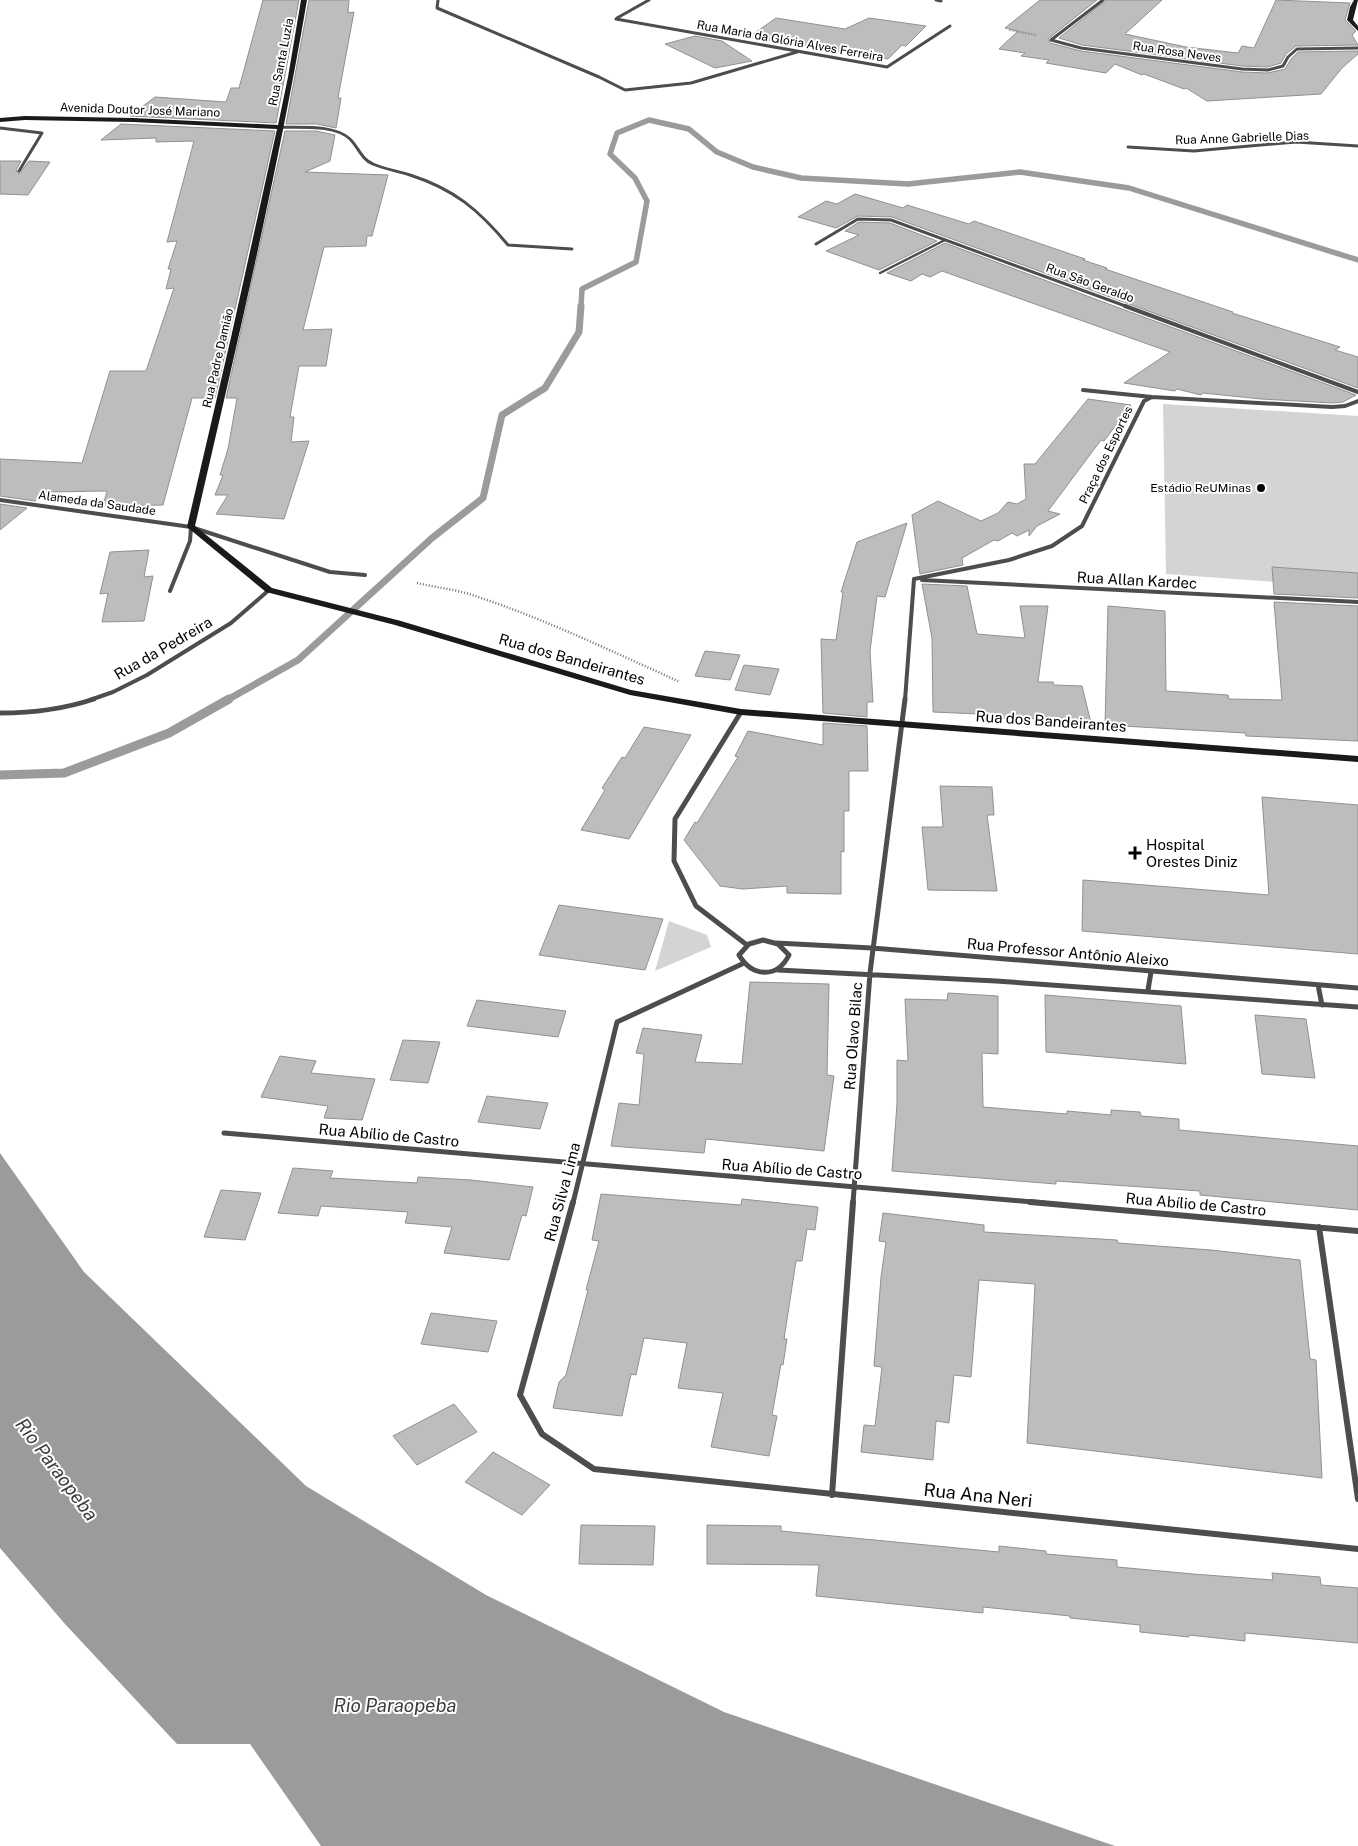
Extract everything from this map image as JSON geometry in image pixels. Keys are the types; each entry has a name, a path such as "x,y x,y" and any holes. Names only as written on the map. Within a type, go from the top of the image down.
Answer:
{"street":[{"name":"Rua Santa Luzia","path":"279,127 291,77 304,0"},
{"path":"438,0 438,8 625,90 691,83 797,52"},
{"name":"Rua Maria da Glória Alves Ferreira","path":"649,0 616,19 887,67 950,26"},
{"path":"936,0 941,1"},
{"path":"1054,38 1103,0"},
{"path":"1357,0 1350,20 1358,29"},
{"name":"Rua Rosa Neves","path":"1054,38 1051,40 1080,48 1242,69 1268,70 1283,66 1288,57 1297,48 1358,48"},
{"name":"Avenida Doutor José Mariano","path":"0,120 25,118 124,120 279,127"},
{"path":"279,127 343,134 357,145 363,158 373,165 438,184 465,200 485,216 508,245 572,249"},
{"name":"Rua Padre Damião","path":"170,591 190,541 191,527 234,342 279,127"},
{"path":"0,128 42,134 19,171"},
{"name":"Rua Anne Gabrielle Dias","path":"1128,147 1194,151 1296,142 1358,146"},
{"name":"Rua São Geraldo","path":"816,244 858,219 891,220 1358,392"},
{"path":"1083,390 1152,397"},
{"name":"Praça dos Esportes","path":"914,580 1017,558 1052,546 1082,526 1144,401 1152,397 1332,407 1345,406 1358,401"},
{"name":"Alameda da Saudade","path":"0,500 191,527"},
{"path":"191,527 330,572 364,575"},
{"path":"191,527 269,590"},
{"name":"Rua Allan Kardec","path":"914,580 1358,602"},
{"name":"Rua Olavo Bilac","path":"832,1496 872,948 903,724 914,580"},
{"name":"Rua dos Bandeirantes","path":"269,590 330,604 398,623 630,692 741,712 1358,759"},
{"name":"Rua da Pedreira","path":"0,713 20,713 58,708 88,701 113,692 155,670 231,623 269,590"},
{"path":"741,712 675,820 674,861 696,906 747,945"},
{"path":"764,940 776,942 785,948 789,955 786,964 778,970 765,972 752,970 742,964 739,955 742,948 764,940"},
{"name":"Rua Professor Antônio Aleixo","path":"776,942 872,948 1358,988"},
{"name":"Rua Silva Lima","path":"594,1469 542,1434 520,1395 583,1166 617,1022 742,964"},
{"name":"Rua Professor Antônio Aleixo","path":"778,970 870,973 1148,990 1358,1008"},
{"path":"1148,990 1150,972"},
{"path":"1318,985 1322,1005"},
{"name":"Rua Abílio de Castro","path":"224,1133 583,1166 854,1186 1358,1231"},
{"path":"1318,1227 1358,1499"},
{"name":"Rua Ana Neri","path":"594,1469 832,1496 1358,1549"}],"lane":[{"path":"880,273 945,240"}],"path":[{"path":"1009,30 1054,38"},
{"name":"Rua dos Bandeirantes","path":"417,583 468,594 500,606 589,641 688,685"}],"shaded area":[{"name":"Estádio ReUMinas","path":"1163,404 1358,416 1358,588 1166,574"},
{"path":"669,921 707,935 711,947 655,971"}],"water":[{"name":"Rio Paraopeba","path":"0,1153 84,1272 306,1486 486,1595 724,1712 1115,1846 321,1846 250,1744 177,1744 65,1624 0,1548"}],"building":[{"path":"263,0 299,0 276,123 130,116 155,97 226,102 231,88 239,88"},
{"path":"309,0 349,0 348,13 354,12 338,98 341,98 336,128 317,124 286,124"},
{"path":"1040,0 1097,0 1048,39 1050,43 1081,51 1242,72 1268,73 1285,69 1298,52 1358,51 1358,54 1342,68 1321,94 1207,101 1186,88 1184,89 1144,74 1142,75 1115,64 1106,73 1046,63 1049,60 1021,56 1025,53 999,49 1018,31 1005,28"},
{"path":"1106,0 1162,0 1125,34 1186,47 1238,53 1242,46 1254,48 1276,0 1350,3 1345,20 1356,31 1352,35 1358,45 1296,46 1286,54 1281,63 1268,67 1242,66 1082,45 1059,38"},
{"path":"776,18 845,29 869,18 926,26 906,46 902,45 888,59 749,37"},
{"path":"695,36 722,41 752,61 715,68 665,44"},
{"path":"121,124 275,131 215,398 192,398 163,505 103,506 107,491 45,492 35,501 0,496 0,459 82,463 110,371 146,371 174,288 166,289 171,269 168,269 177,241 167,242 194,141 156,142 156,138 101,140"},
{"path":"285,131 316,131 335,135 330,161 305,172 388,175 372,236 367,236 366,246 324,247 303,330 332,329 326,366 299,366 290,417 294,417 291,442 309,441 284,519 216,514 228,495 215,495 223,475 220,475 228,449 237,398 226,398"},
{"path":"0,161 21,161 16,170 19,174 29,161 50,162 28,195 0,194"},
{"path":"855,194 903,208 907,205 969,224 974,221 1232,313 1340,347 1335,350 1358,357 1358,388 892,217 858,216 836,228 798,217 826,201 837,204"},
{"path":"859,222 890,223 937,241 879,270 826,251 859,235 845,231"},
{"path":"945,243 1356,395 1343,402 1332,403 1203,393 1201,395 1177,389 1175,391 1124,383 1170,352 942,271 930,277 922,274 911,281 887,273"},
{"path":"1088,399 1131,405 1104,441 1101,440 1048,511 1060,514 1037,526 1029,536 1029,530 1017,536 1012,533 998,541 994,540 962,558 963,565 920,574 912,515 938,501 981,521 998,513 1008,502 1017,504 1026,499 1024,464 1035,464"},
{"path":"0,504 27,508 0,530"},
{"path":"907,523 885,597 877,596 870,651 873,702 867,702 867,717 823,713 821,639 836,640 843,592 841,592 857,542"},
{"path":"149,550 144,577 153,576 144,621 102,622 108,593 100,594 110,552"},
{"path":"1272,567 1358,573 1358,598 1274,594"},
{"path":"922,584 967,586 977,634 1025,638 1020,606 1048,606 1038,682 1053,682 1054,685 1082,686 1091,723 1062,722 1062,719 979,718 979,714 933,712 932,638"},
{"path":"1274,602 1358,606 1358,741 1246,736 1245,733 1105,725 1108,606 1165,611 1166,691 1228,695 1229,699 1282,700"},
{"path":"705,651 740,655 730,680 695,676"},
{"path":"744,665 779,669 770,695 735,690"},
{"path":"823,723 867,726 868,771 849,771 849,811 844,811 844,852 841,851 841,894 787,893 787,886 743,889 720,886 684,840 695,822 697,823 738,757 735,756 748,731 823,745"},
{"path":"644,727 691,735 629,839 581,830 605,790 602,788 622,757 625,758"},
{"path":"940,786 992,787 994,815 987,815 997,891 928,890 922,827 943,827"},
{"path":"1262,797 1358,805 1358,954 1082,931 1083,880 1269,895"},
{"path":"559,905 663,919 645,970 539,955"},
{"path":"750,982 829,984 827,1075 834,1076 824,1151 706,1139 704,1153 611,1146 619,1103 639,1105 644,1054 636,1053 643,1028 702,1035 695,1062 742,1064"},
{"path":"948,993 998,996 998,1054 982,1053 983,1107 1067,1114 1067,1111 1111,1115 1111,1110 1140,1112 1141,1116 1179,1119 1179,1130 1358,1146 1358,1210 1200,1195 1200,1191 1056,1181 1056,1184 892,1171 897,1104 897,1060 908,1061 905,999 947,1000"},
{"path":"1045,995 1181,1006 1186,1064 1046,1052"},
{"path":"477,1000 566,1011 558,1037 467,1026"},
{"path":"1255,1015 1306,1019 1315,1078 1262,1074"},
{"path":"403,1040 440,1042 428,1083 390,1080"},
{"path":"280,1056 316,1061 311,1073 375,1079 362,1120 324,1118 328,1106 261,1097"},
{"path":"487,1096 548,1103 540,1129 478,1122"},
{"path":"293,1168 333,1171 330,1178 417,1183 418,1177 471,1180 533,1187 526,1216 522,1215 509,1260 444,1253 452,1227 405,1223 408,1212 321,1206 318,1216 278,1213"},
{"path":"221,1190 261,1193 245,1240 204,1237"},
{"path":"601,1194 741,1205 742,1199 818,1207 815,1230 807,1229 802,1261 796,1261 784,1339 787,1339 783,1365 781,1364 772,1415 777,1416 769,1456 711,1447 723,1393 678,1388 687,1343 644,1338 636,1375 631,1374 622,1416 553,1408 559,1382 566,1375 599,1241 592,1240"},
{"path":"883,1213 984,1225 984,1232 1117,1240 1118,1243 1211,1250 1300,1260 1310,1359 1316,1360 1322,1478 1027,1443 1035,1284 979,1280 971,1377 954,1375 949,1423 936,1421 933,1460 861,1452 864,1425 875,1426 882,1367 874,1366 881,1277 886,1242 879,1241"},
{"path":"431,1313 497,1321 488,1352 421,1344"},
{"path":"454,1404 477,1432 417,1465 393,1436"},
{"path":"493,1452 550,1485 522,1515 465,1482"},
{"path":"581,1525 655,1526 653,1565 579,1564"},
{"path":"707,1525 781,1526 781,1531 999,1552 999,1546 1046,1551 1046,1554 1117,1560 1117,1567 1193,1574 1273,1580 1272,1573 1320,1577 1321,1585 1358,1588 1358,1643 1245,1633 1245,1641 1189,1635 1189,1637 1140,1632 1140,1625 1070,1618 1070,1616 983,1607 983,1613 816,1596 819,1565 707,1564"}],"waterway":[{"path":"581,307 582,289 636,262 647,201 635,178 610,154 617,133 649,120 689,129 717,152 753,167 801,178 908,184 1020,172 1129,188 1358,260"},
{"path":"227,700 298,660 432,538 483,498 502,415 545,388 579,332 581,306"},
{"path":"0,775 64,773 169,733 229,699"}],"place":[{"name":"Estádio ReUMinas","path":"1261,488"},
{"name":"Hospital Orestes Diniz","path":"1135,853"}]}
